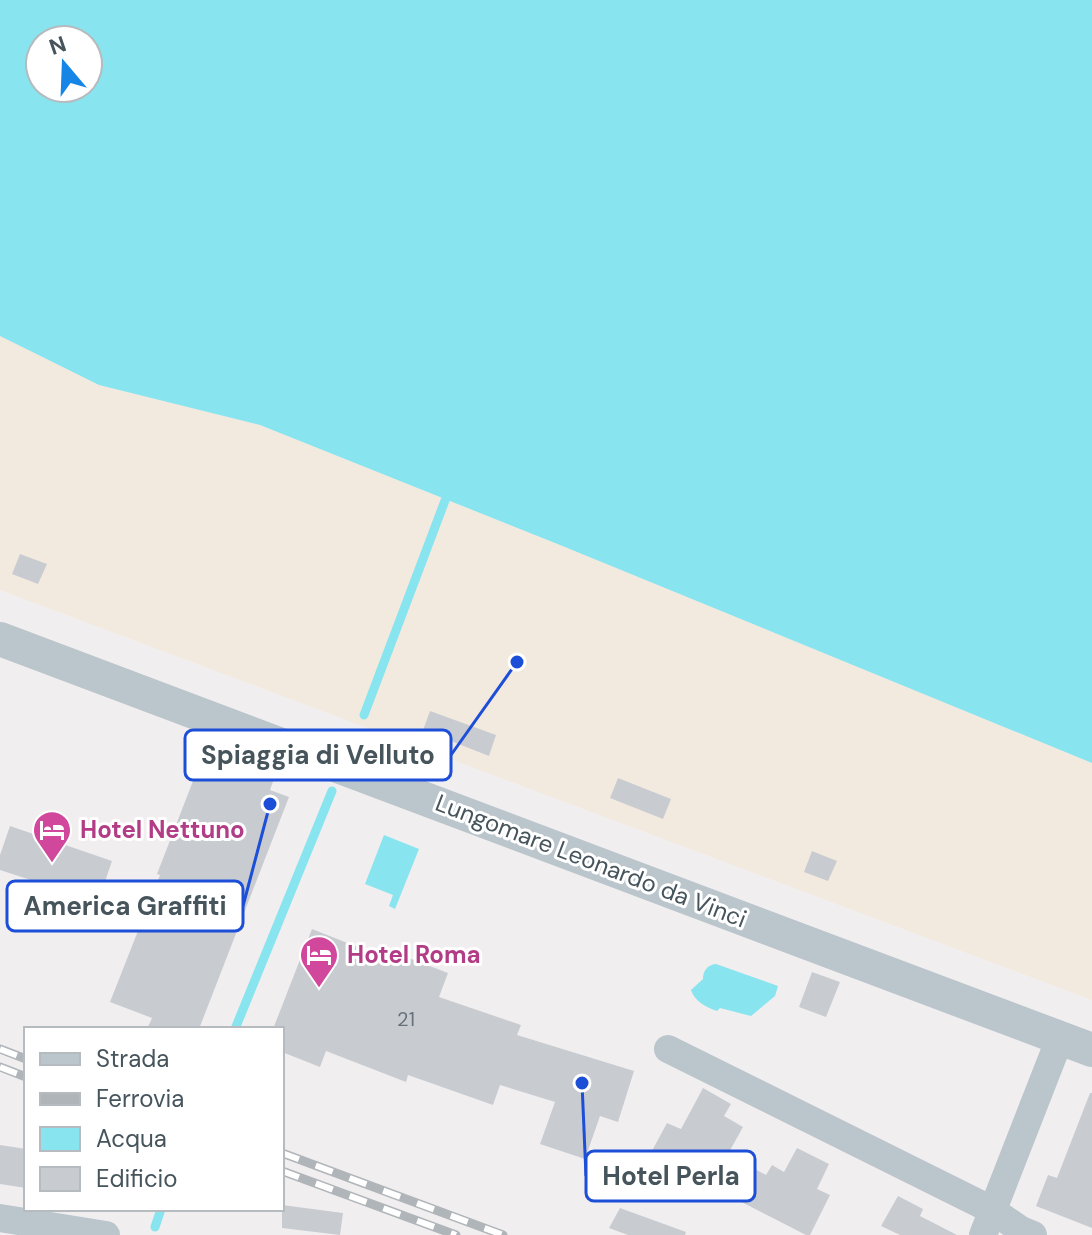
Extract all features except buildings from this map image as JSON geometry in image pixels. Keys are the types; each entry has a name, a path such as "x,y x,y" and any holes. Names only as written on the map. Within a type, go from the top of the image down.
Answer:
{"street":[{"name":"Lungomare Leonardo da Vinci","path":"0,639 1092,1050"},
{"path":"988,1223 1060,1038"},
{"path":"668,1049 988,1223 1033,1235"},
{"path":"0,1218 106,1235"}],"sand":[{"path":"0,336 99,385 260,425 1092,763 1092,1000 0,590"}],"water":[{"path":"0,0 1092,0 1092,763 260,425 99,385 0,336"},
{"path":"384,835 419,849 395,909 389,906 393,895 365,884"},
{"path":"716,964 778,986 775,996 751,1016 705,1006 691,990 703,979 706,969"}],"waterway":[{"path":"364,715 449,490"},
{"path":"236,1027 332,791"},
{"path":"155,1227 160,1211"}],"railway":[{"path":"0,1049 24,1058"},
{"path":"0,1067 24,1076"},
{"path":"284,1154 503,1235"},
{"path":"284,1172 456,1235"}],"place":[{"name":"Spiaggia di Velluto","path":"517,662"},
{"name":"America Graffiti","path":"270,804"},
{"name":"Hotel Nettuno","path":"52,864"},
{"name":"Hotel Roma","path":"319,989"},
{"name":"Hotel Perla","path":"582,1083"}]}
